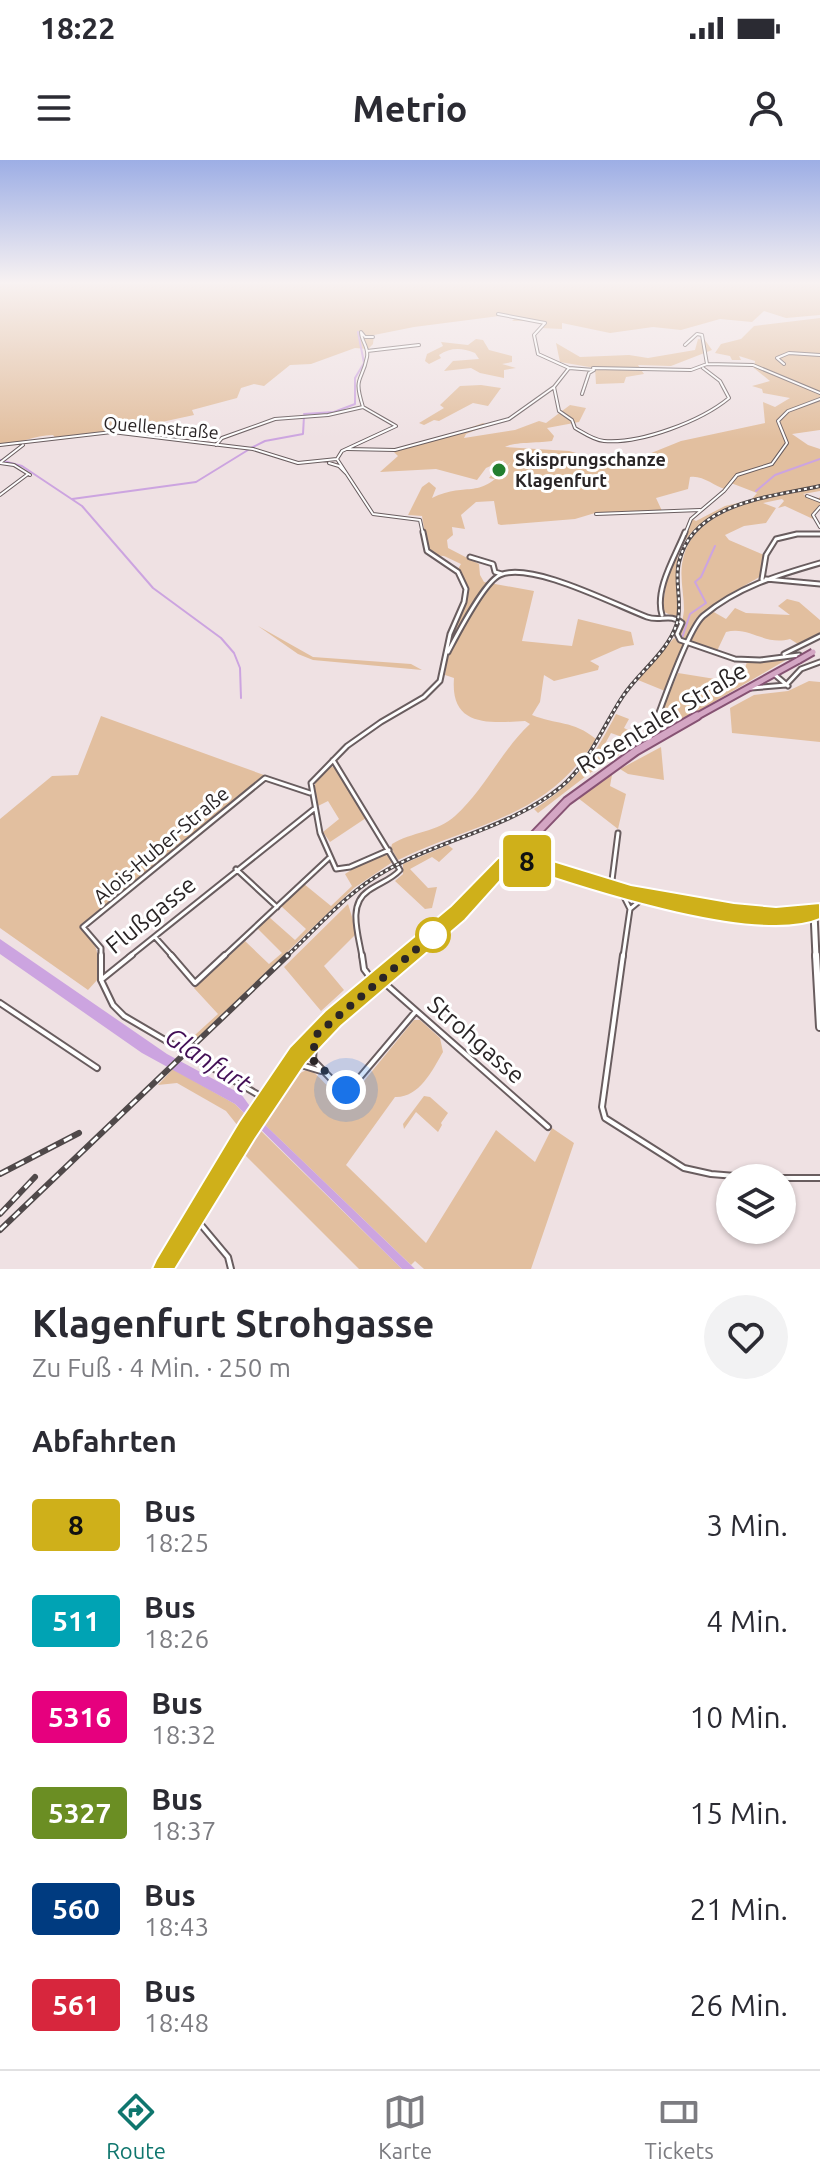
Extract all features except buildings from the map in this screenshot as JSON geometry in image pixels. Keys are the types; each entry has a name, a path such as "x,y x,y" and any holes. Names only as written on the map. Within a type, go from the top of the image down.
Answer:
{"main road":[{"name":"Rosentaler Straße","path":"166,1269 264,1103 286,1070 315,1036 458,913 539,826 586,785 649,741 817,650"},
{"path":"518,849 520,857 527,861 619,891 630,903 646,897 756,915 817,913"},
{"path":"518,849 545,865"},
{"path":"505,863 527,861"}],"street":[{"path":"360,336 367,351 366,366 357,383 363,408"},
{"path":"364,336 373,337"},
{"path":"534,336 538,354 569,368 594,370 589,373 582,394"},
{"path":"685,345 696,336"},
{"path":"702,336 707,364"},
{"path":"367,351 419,345"},
{"path":"784,364 777,358 787,353 820,355"},
{"path":"703,368 707,364 753,365 820,393"},
{"path":"554,387 559,411 572,420 575,428 595,439 607,440 676,426 714,412 729,398 714,374 703,368 569,368"},
{"path":"347,449 395,450 509,419 554,387 569,368"},
{"path":"662,615 660,609 666,577 686,528 700,510 743,472 772,464 787,443 778,421 788,411 820,399"},
{"path":"216,445 222,438 275,419 328,415 363,408 396,426 339,453 337,459 345,466 346,473 373,514 420,520 429,554 463,579 464,602 449,635 444,673 429,694 376,726 314,778 310,793 329,858 336,869 346,869 373,854 389,850"},
{"name":"Quellenstraße","path":"0,445 23,445 112,432 253,449 298,463 335,464 346,473"},
{"path":"1,462 23,445"},
{"name":"Quellenstraße","path":"319,463 337,459"},
{"path":"0,495 29,474 1,462"},
{"path":"807,496 820,501"},
{"path":"820,507 813,515 820,527"},
{"path":"596,514 700,510"},
{"path":"762,579 766,555 776,539 797,534 820,534"},
{"path":"446,655 496,574 493,564 470,557"},
{"path":"649,741 694,627 709,610 762,579 820,563"},
{"path":"496,574 534,577 570,585 620,603 651,619 662,615 682,623 677,636 688,644 746,660 781,655 820,636"},
{"path":"762,579 820,584"},
{"path":"795,649 799,658"},
{"path":"781,655 799,658"},
{"path":"750,688 788,686 796,680 801,669 820,662"},
{"path":"774,674 788,686"},
{"path":"333,760 399,867 399,872 364,893 356,902 364,969 377,981"},
{"name":"Alois-Huber-Straße","path":"101,980 101,948 83,927 265,778 310,793"},
{"name":"Flußgasse","path":"264,1103 124,1016 113,1005 101,980 314,809"},
{"path":"611,888 618,833"},
{"path":"154,936 195,983 329,858"},
{"path":"236,869 277,907"},
{"path":"646,897 630,903 602,1107 605,1118 684,1168 716,1174"},
{"path":"817,913 820,1027"},
{"name":"Strohgasse","path":"377,981 417,1011 548,1127"},
{"path":"0,1003 97,1068"},
{"path":"315,1036 313,1060 340,1088 349,1090 417,1011"},
{"path":"286,1070 301,1065 323,1072"},
{"path":"796,1178 820,1178"},
{"path":"196,1219 228,1257 231,1269"}],"shaded area":[{"path":"0,336 374,336 373,344 368,349 355,348 311,364 290,365 264,386 254,384 241,388 237,398 192,410 194,415 125,430 57,440 53,435 46,435 0,445"},
{"path":"744,336 820,336 820,430 792,434 820,449 820,485 735,506 697,527 684,543 677,562 677,618 662,611 667,578 692,519 696,521 725,506 751,500 757,493 731,483 725,489 704,479 690,477 688,489 656,498 663,513 595,513 575,519 501,525 498,524 494,501 476,502 461,515 465,529 452,527 453,535 447,540 448,548 479,564 484,582 534,591 522,641 572,646 578,619 631,632 634,645 590,661 599,666 598,670 554,681 544,675 540,702 532,715 572,726 596,739 576,766 555,786 508,815 398,860 392,844 441,825 455,816 530,724 525,721 474,719 458,706 454,678 445,675 451,636 466,594 466,586 458,569 461,564 444,556 432,555 427,548 422,516 408,515 422,487 429,482 436,488 432,498 482,487 490,482 500,475 511,462 494,479 489,478 504,460 486,468 477,480 436,469 380,472 398,456 392,450 483,423 488,425 466,434 464,438 515,430 539,421 546,423 570,405 586,408 579,422 547,428 554,436 552,441 505,447 569,451 594,458 622,460 639,458 681,441 765,423 763,402 775,407 790,398 763,393 762,389 752,386 770,381 754,368 755,361 739,356 741,360 732,360 730,356 715,353 721,344"},
{"path":"476,339 483,340 489,350 512,356 512,362 502,364 516,368 504,370 504,378 471,368 444,371 453,361 479,359 475,353 461,349 443,352 439,355 441,358 429,364 425,361 427,354 443,346 441,342 468,345"},
{"path":"698,339 705,340 712,350 671,366 638,365 644,374 626,377 624,383 596,384 595,368 560,362 556,343 580,357 629,355 648,358 695,350"},
{"path":"460,386 501,388 488,406 473,403 439,421 424,425 419,423 444,408 440,405"},
{"path":"820,487 820,491 803,494 817,500 820,497 820,505 812,515 813,519 785,506 778,508 784,501 782,499 763,503 776,508 766,523 744,526 725,535 729,540 764,555 761,576 708,609 687,639 680,638 684,610 683,559 690,541 703,526 739,506"},
{"path":"787,599 799,602 820,620 820,634 798,644 790,639 772,640 742,632 726,632 717,651 690,641 702,619 712,611 726,619 735,608 746,613 790,615 778,606"},
{"path":"258,626 313,657 411,664 422,670 313,660 298,654"},
{"path":"674,638 684,645 665,691 638,680"},
{"path":"791,657 683,720 661,713 678,673 740,683 747,662"},
{"path":"809,681 820,682 820,742 732,733 730,708 754,695 788,691"},
{"path":"616,714 629,719 624,728 634,733 625,738 611,733 601,751 609,754 624,743 630,748 590,773 538,813 534,809 573,779 582,768"},
{"path":"101,716 264,775 80,927 91,940 98,956 98,979 88,990 0,928 0,819 52,776 78,775"},
{"path":"661,747 664,780 628,774 620,769"},
{"path":"330,766 336,768 366,818 330,842 323,832 339,819 328,801 316,807 314,794 317,780"},
{"path":"612,775 610,786 626,794 618,829 578,798 605,776"},
{"path":"448,845 453,849 439,862 432,857 410,869 428,888 437,887 432,908 425,909 395,881 403,874 403,864"},
{"path":"385,853 394,861 354,888 185,1050 176,1043 184,1045 218,1014 194,988 245,941 269,964 282,953 258,929 269,917 295,940 306,929 281,906 304,884 331,906 352,886 345,874 373,856"},
{"path":"348,904 357,933 324,966 344,990 321,1011 284,967"},
{"name":"Glanfurt","path":"0,939 167,1054 241,1094 260,1120 415,1269 402,1269 235,1104 142,1053 0,954"},
{"path":"414,1020 420,1020 440,1038 443,1052 418,1088 395,1097 346,1165 426,1243 496,1130 535,1162 552,1128 574,1143 531,1269 424,1269 415,1261 411,1265 262,1122 295,1077 309,1069 342,1095 355,1092"},
{"path":"173,1069 235,1104 245,1114 238,1126 226,1111 177,1083 158,1085"},
{"path":"424,1096 430,1097 448,1113 438,1132 416,1112 404,1129 403,1124"},
{"path":"258,1128 402,1269 359,1269 243,1153"}],"waterway":[{"path":"304,414 334,412 355,404 355,378 364,363 359,336"},
{"path":"251,448 265,441 303,434 304,416"},
{"path":"72,499 196,482 248,450"},
{"path":"756,491 775,475 820,459"},
{"path":"0,460 22,466 82,506 153,588 221,638 234,653 240,668 241,698"},
{"path":"682,638 690,614 706,603 695,582 701,577 715,546"}],"railway":[{"path":"286,957 346,899 387,870 499,823 562,786 588,755 623,696 673,633 679,615 679,562 687,542 700,526 736,506 820,486"},
{"path":"0,1230 288,955"},
{"path":"0,1174 79,1133"},
{"path":"0,1214 35,1177"}],"bus line":[{"name":"8","path":"166,1269 247,1130 298,1055 333,1018 458,913 505,863 527,861 631,894 734,912 776,916 820,912"}],"place":[{"name":"Skisprungschanze Klagenfurt","path":"499,470"}],"route":[{"path":"346,1090 340,1088 313,1060 315,1036 433,935"}]}
